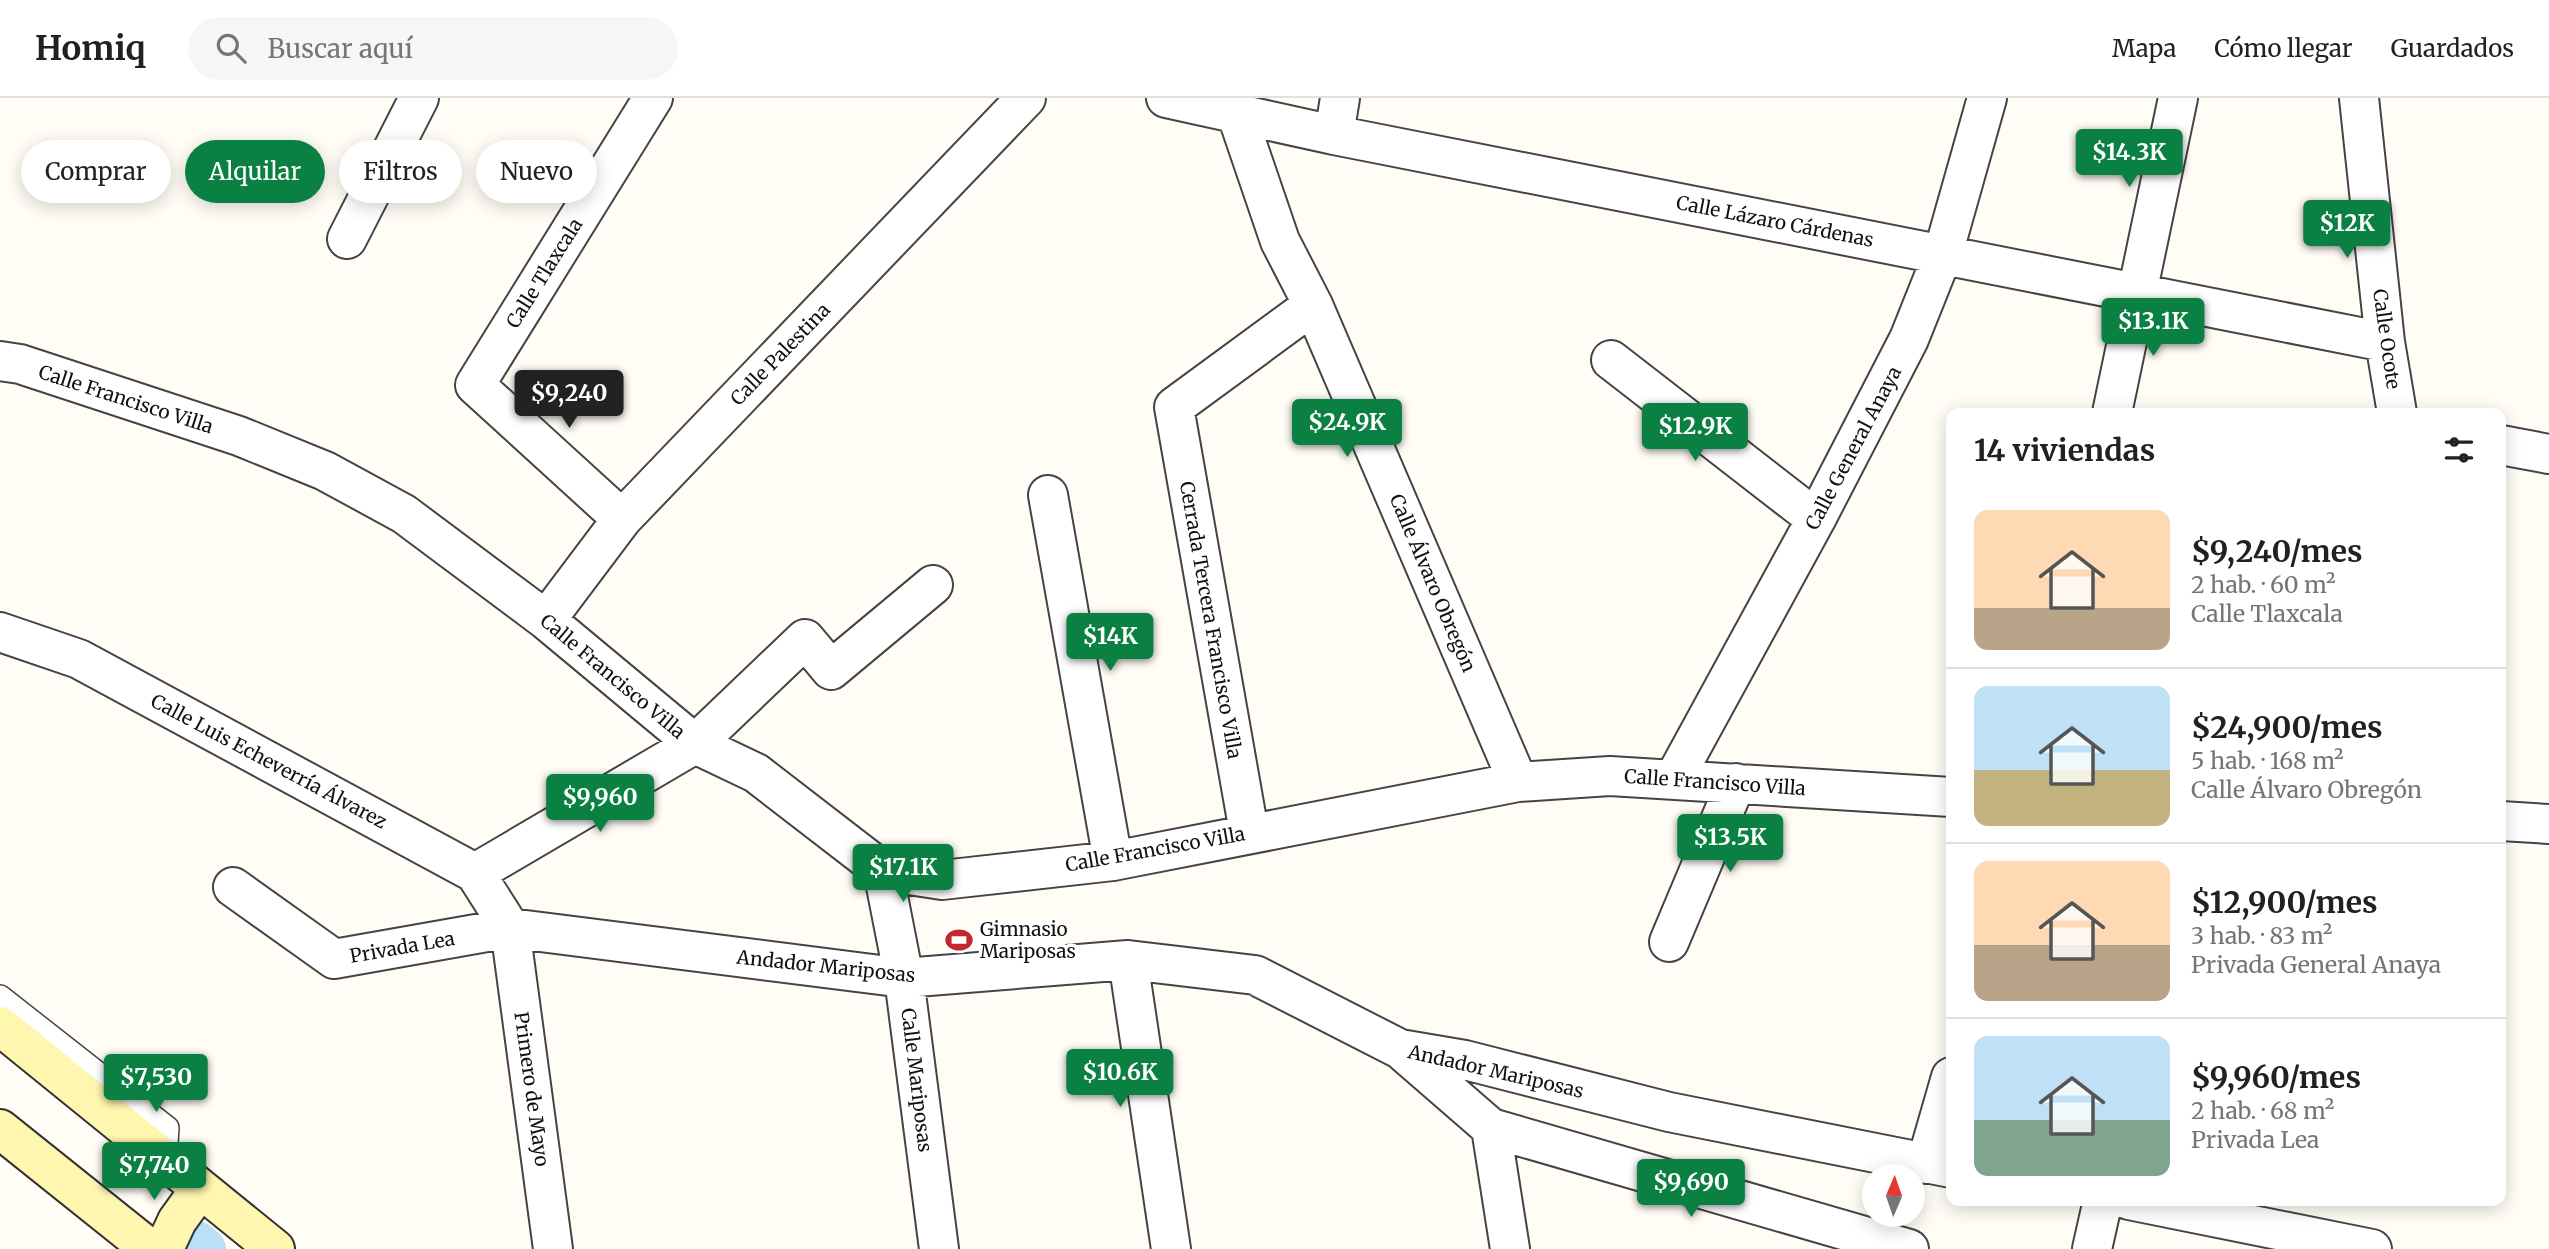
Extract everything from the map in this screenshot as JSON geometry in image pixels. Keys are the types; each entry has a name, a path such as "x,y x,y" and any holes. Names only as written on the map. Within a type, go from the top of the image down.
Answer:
{"street":[{"path":"346,239 419,98"},
{"name":"Calle Tlaxcala","path":"622,519 475,385 653,98"},
{"name":"Calle Palestina","path":"546,620 622,519 1026,98"},
{"path":"1334,135 1340,98"},
{"name":"Calle General Anaya","path":"1674,779 1816,519 1909,339 1943,254 1987,98"},
{"path":"2113,408 2178,98"},
{"name":"Calle Ocote","path":"2359,98 2385,342 2396,408"},
{"name":"Calle Lázaro Cárdenas","path":"1201,104 1334,135 2385,342"},
{"name":"Calle Álvaro Obregón","path":"1201,104 1280,241 1313,306 1518,782"},
{"name":"Cerrada Tercera Francisco Villa","path":"1249,832 1174,407 1313,306"},
{"path":"1611,360 1816,519"},
{"name":"Calle Francisco Villa","path":"0,361 20,364 226,432 325,471 404,514 546,620 695,744 756,773 883,870 942,880 1113,861 1249,832 1518,782 1610,776 1946,797"},
{"path":"2506,446 2549,454"},
{"path":"1048,495 1113,861"},
{"path":"475,873 695,744 805,639 831,670 933,585"},
{"name":"Calle Luis Echeverría Álvarez","path":"0,632 79,659 475,873 510,928"},
{"path":"1669,942 1735,783"},
{"path":"2506,821 2549,824"},
{"name":"Calle Mariposas","path":"883,870 904,978 939,1249"},
{"name":"Privada Lea","path":"233,887 334,959 510,928"},
{"name":"Andador Mariposas","path":"510,928 904,978 1128,960 1255,975 1400,1049 1465,1059 1669,1112 1939,1166"},
{"name":"Primero de Mayo","path":"510,928 553,1249"},
{"path":"1128,960 1171,1249"},
{"path":"0,1026 275,1249"},
{"path":"1400,1049 1491,1128 1768,1211 1909,1249"},
{"path":"1939,1166 1946,1114"},
{"path":"1491,1128 1510,1249"},
{"path":"0,1129 150,1249"},
{"path":"164,1249 177,1221 200,1189"},
{"path":"2092,1249 2101,1206"},
{"path":"2159,1206 2372,1249"}],"lane":[{"path":"0,997 166,1128 165,1159"}],"waterway":[{"path":"197,1242 205,1249"}],"place":[{"name":"Gimnasio Mariposas","path":"959,940"}]}
